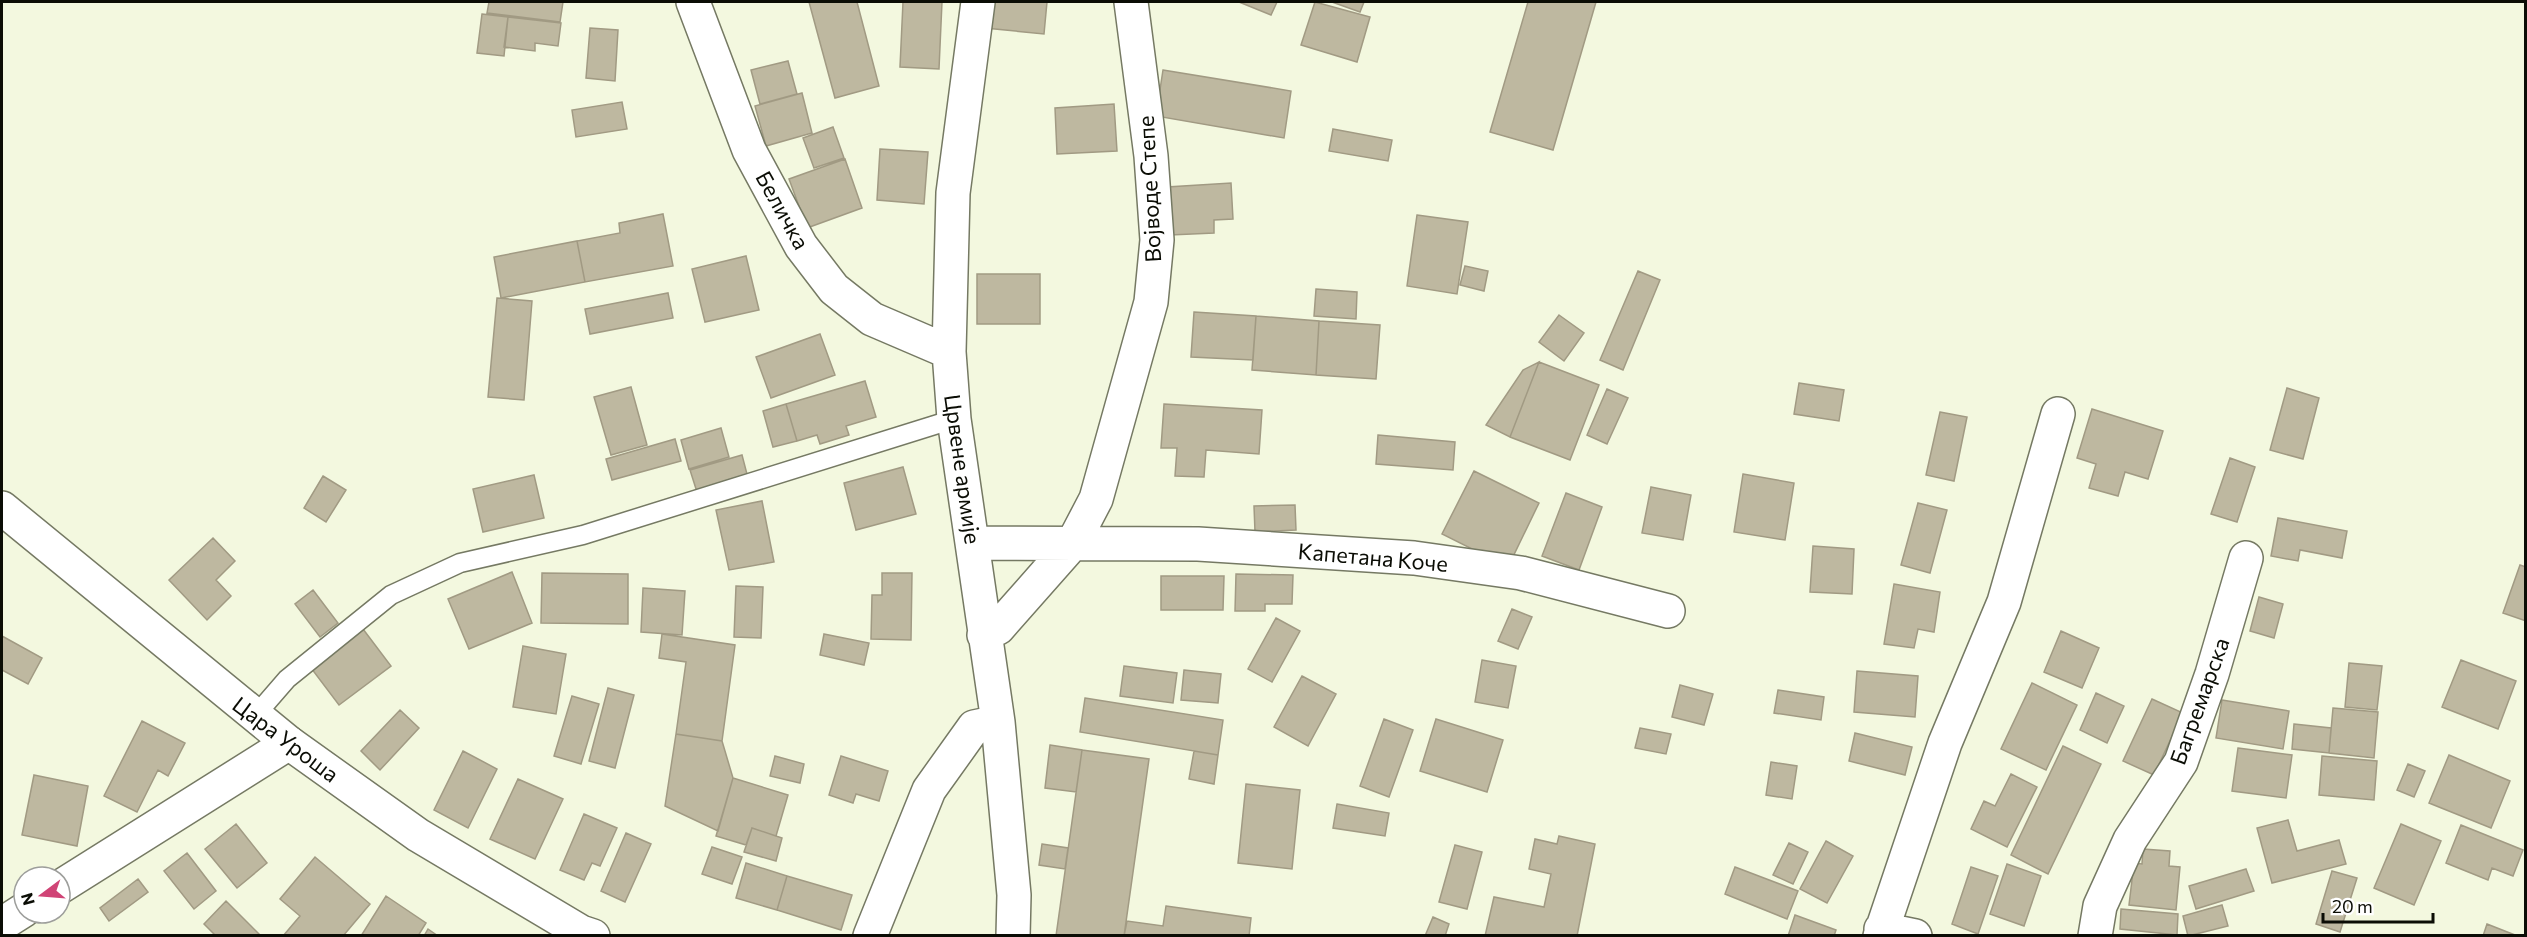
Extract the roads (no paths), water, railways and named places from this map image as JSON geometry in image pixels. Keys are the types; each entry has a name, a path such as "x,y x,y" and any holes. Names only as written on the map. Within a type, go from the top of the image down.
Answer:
{"street":[{"name":"Беличка","path":"693,2 749,150 801,246 834,290 872,320 950,352"},
{"name":"Црвене армије","path":"978,2 953,193 950,352 954,419 998,722 1014,895 1013,936"},
{"name":"Војводе Степе","path":"1073,543 1096,499 1151,302 1156,240 1151,156 1131,2"},
{"path":"1915,936 1880,932 1945,743 2004,602 2058,414"},
{"name":"Цара Уроша","path":"2,508 254,717 289,743 418,835 585,934"},
{"name":"Капетана Коче","path":"973,543 1198,544 1414,558 1521,573 1668,611"},
{"path":"984,635 998,628 1073,543"},
{"name":"Багремарска","path":"2095,936 2100,906 2130,840 2181,762 2212,674 2246,558"},
{"path":"870,936 929,790 974,727 998,722"},
{"path":"72,879 289,743"}],"lane":[{"path":"254,717 287,679 390,595 460,563 583,535 954,419"}]}
